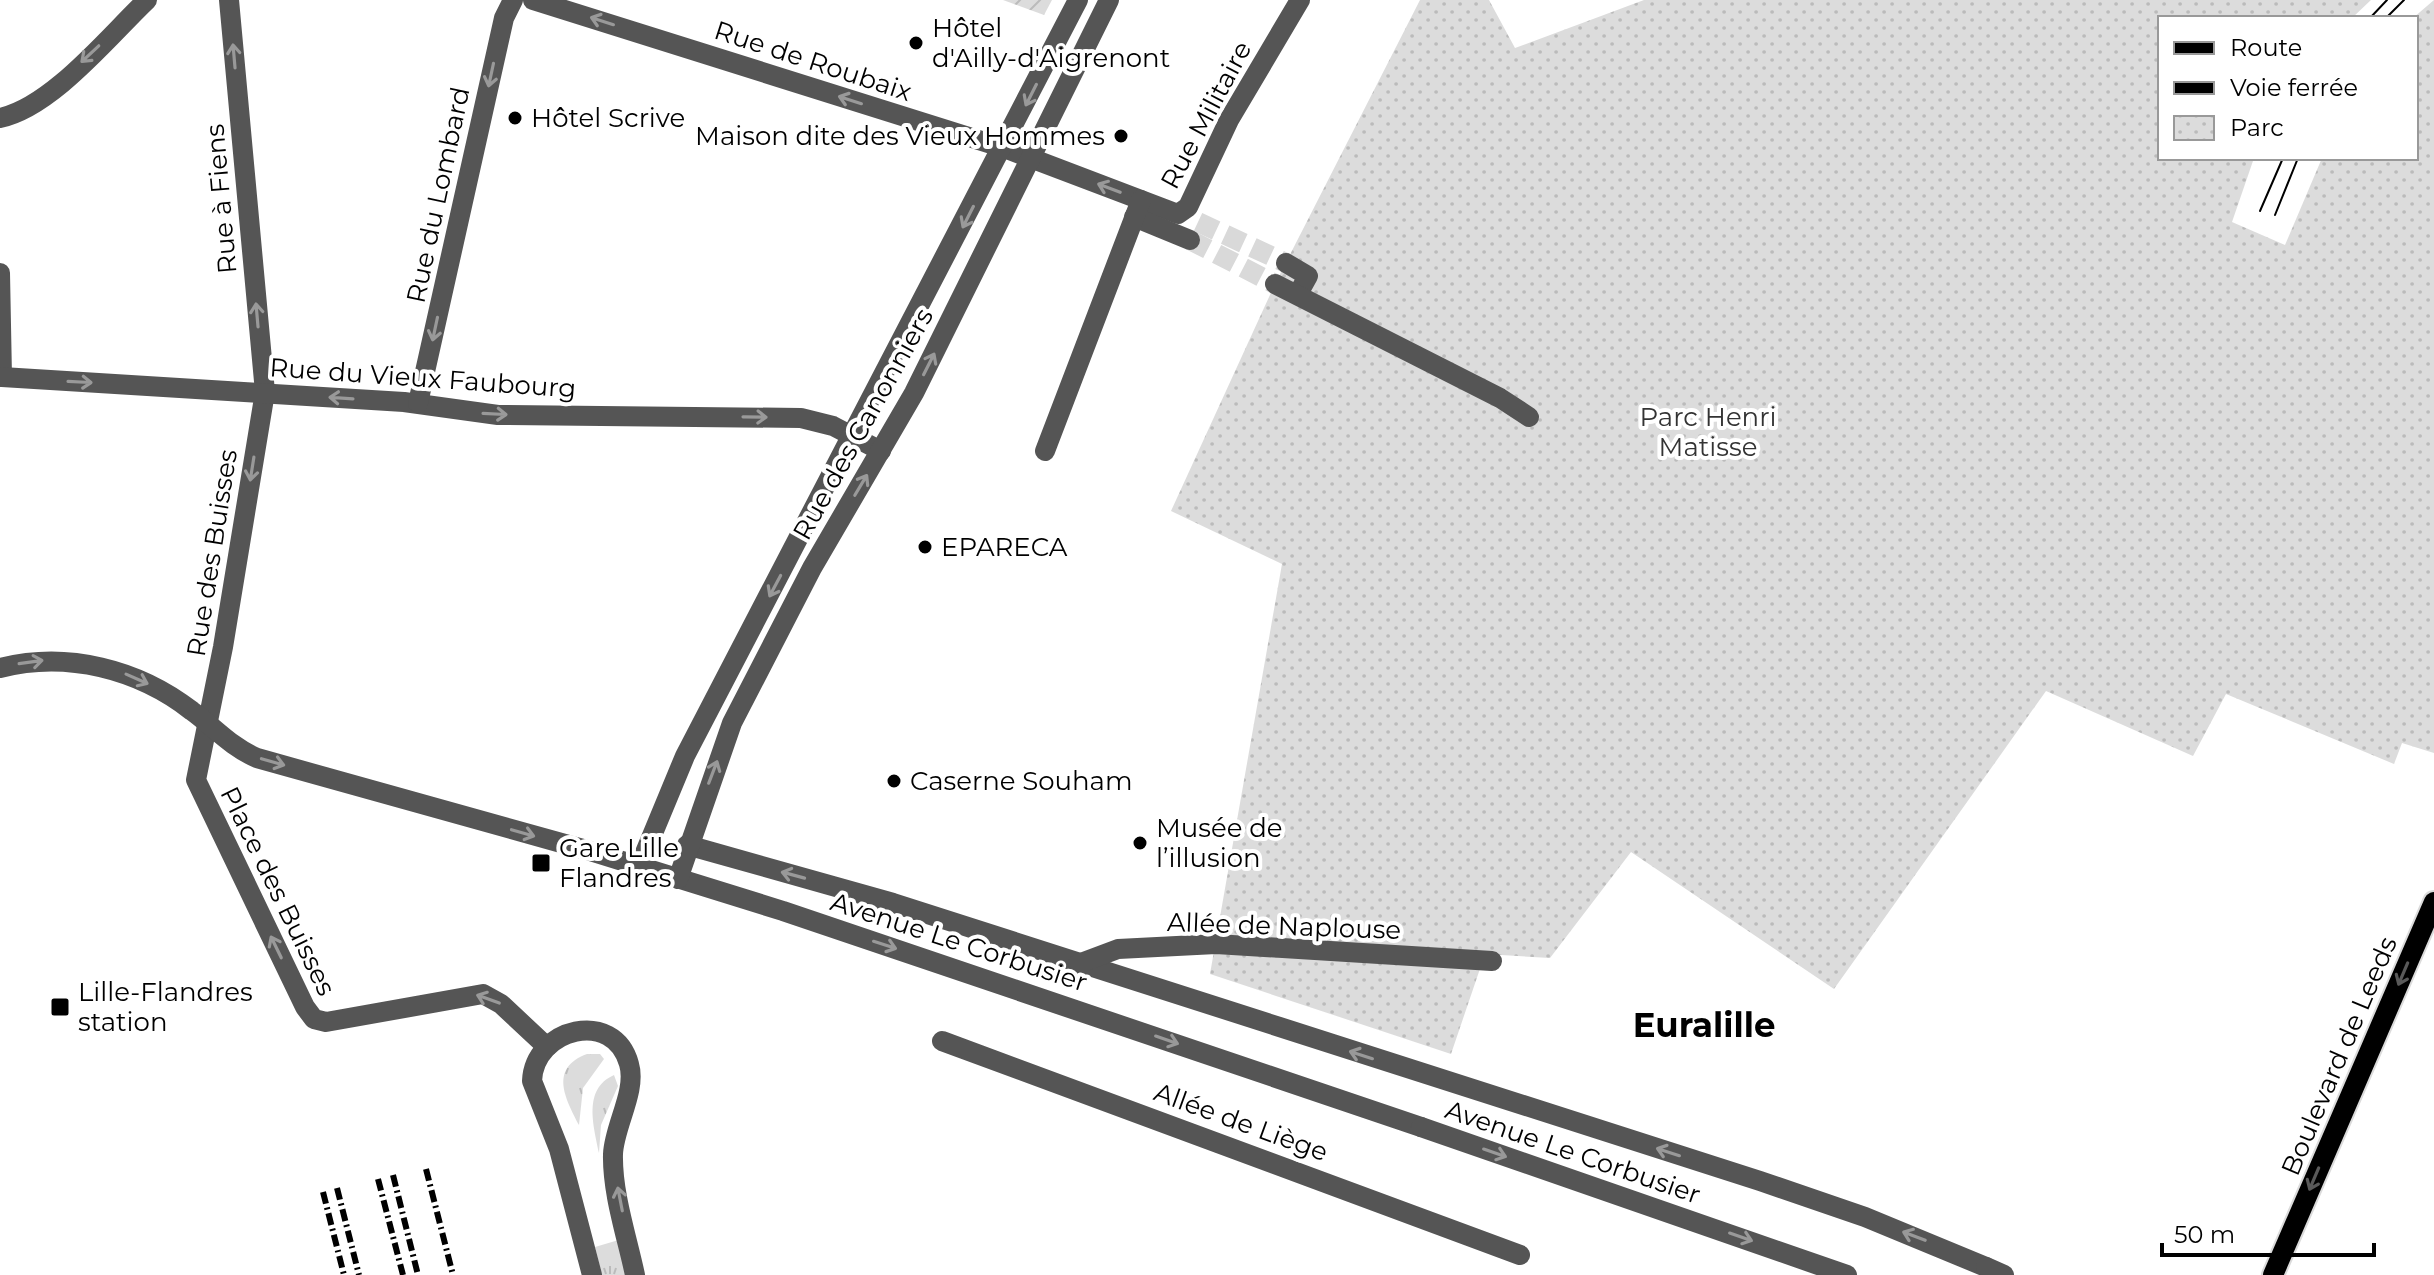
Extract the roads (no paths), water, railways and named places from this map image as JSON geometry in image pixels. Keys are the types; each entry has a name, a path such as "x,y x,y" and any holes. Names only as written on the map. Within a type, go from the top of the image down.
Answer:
{"main road":[{"name":"Boulevard de Leeds","path":"2273,1275 2434,902"}],"street":[{"path":"0,118 19,113 52,90 147,0"},
{"name":"Rue à Fiens","path":"229,0 265,392"},
{"name":"Rue du Lombard","path":"418,403 504,18 513,0"},
{"name":"Rue de Roubaix","path":"533,0 1004,148 1138,209"},
{"name":"Rue des Canonniers","path":"639,867 685,756 1004,148 1078,0"},
{"name":"Rue des Canonniers","path":"678,879 687,845 737,713 812,568 929,364 1109,0"},
{"name":"Rue Militaire","path":"1191,223 1188,207 1229,120 1300,0"},
{"path":"1138,209 1173,213 1191,223"},
{"path":"1138,209 1191,223"},
{"path":"1045,451 1138,209"},
{"path":"1286,263 1308,276 1298,294"},
{"path":"0,273 1,378"},
{"path":"1275,284 1500,398 1529,417"},
{"name":"Rue du Vieux Faubourg","path":"1,378 418,403 498,415 801,418 833,426 881,451"},
{"name":"Rue des Buisses","path":"207,722 226,629 265,392"},
{"name":"Avenue Le Corbusier","path":"0,668 37,661 62,661 133,677 175,698 238,749 257,758 639,867 939,962 1847,1275"},
{"name":"Place des Buisses","path":"207,722 196,769 198,786 311,1016 326,1022 483,994 501,1004 547,1047"},
{"name":"Avenue Le Corbusier","path":"687,845 893,903 1828,1204 2004,1275"},
{"name":"Allée de Naplouse","path":"1078,964 1118,949 1216,944 1492,961"},
{"path":"592,1275 559,1149 533,1086 534,1069 547,1047 572,1030 594,1030 615,1042 629,1062 630,1078 613,1157 635,1275"},
{"name":"Allée de Liège","path":"942,1041 1520,1255"}],"tunnel":[{"path":"1198,222 1286,263"},
{"path":"1190,240 1275,284"}],"tram line":[{"path":"2372,16 2387,0"},
{"path":"2388,16 2404,0"},
{"path":"2260,211 2282,160"},
{"path":"2275,215 2297,160"}],"railway":[{"path":"426,1169 453,1275"},
{"path":"393,1175 418,1275"},
{"path":"378,1179 403,1275"},
{"path":"337,1188 359,1275"},
{"path":"323,1192 344,1275"}],"place":[{"name":"Hôtel d'Ailly-d'Aigrenont","path":"916,43"},
{"name":"Hôtel Scrive","path":"515,118"},
{"name":"Maison dite des Vieux Hommes","path":"1121,136"},
{"name":"EPARECA","path":"925,547"},
{"name":"Caserne Souham","path":"894,781"},
{"name":"Musée de l’illusion","path":"1140,843"},
{"name":"Gare Lille Flandres","path":"541,863"},
{"name":"Lille-Flandres station","path":"60,1007"}],"district":[{"name":"Euralille","path":"1704,1025"}],"park label":[{"name":"Parc Henri Matisse","path":"1708,432"}]}
